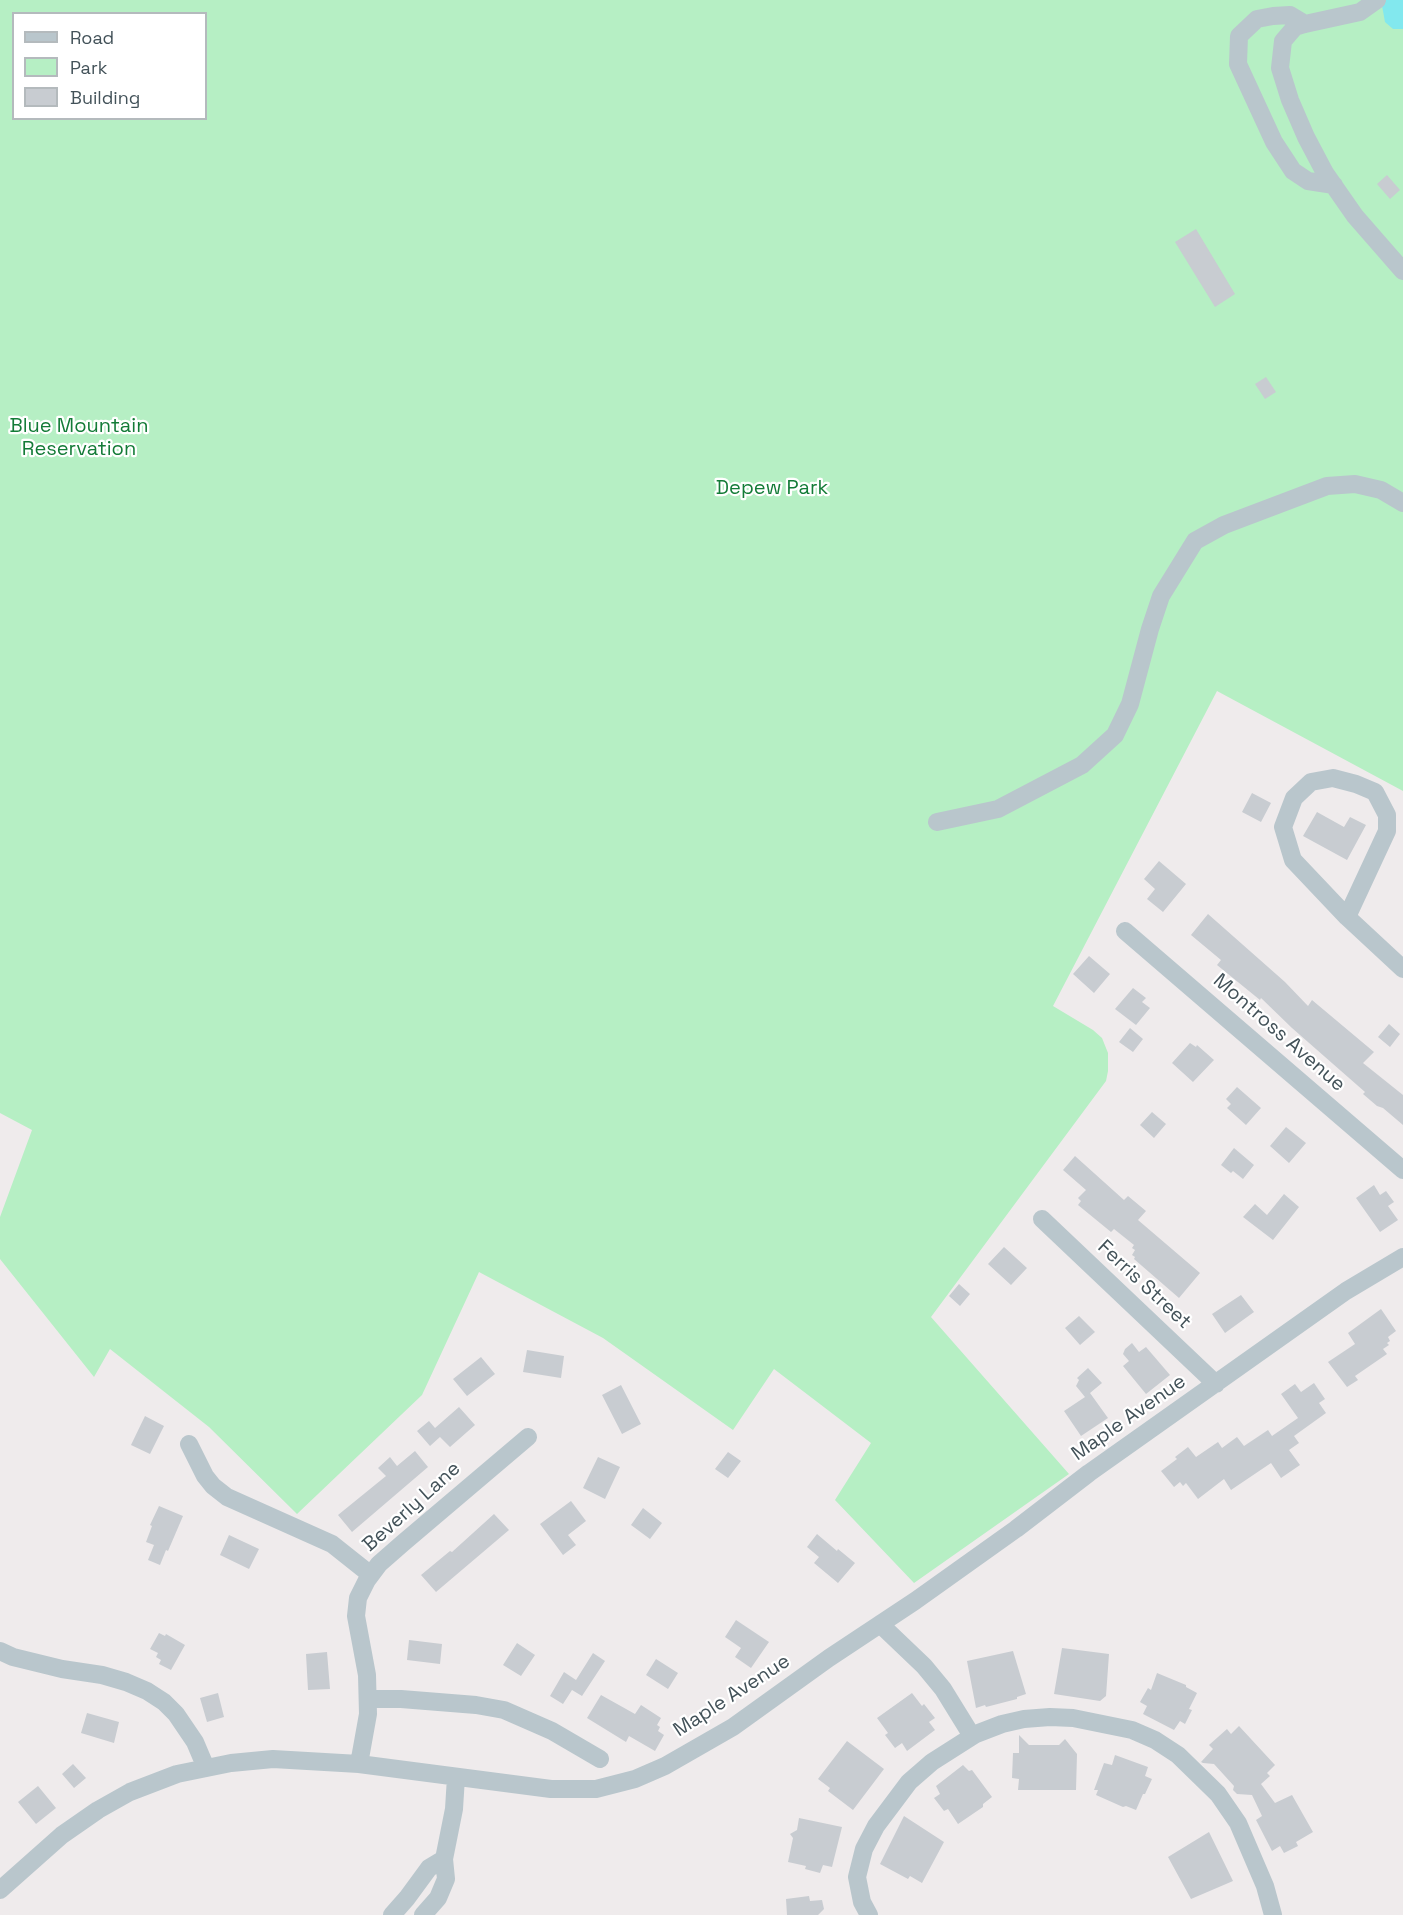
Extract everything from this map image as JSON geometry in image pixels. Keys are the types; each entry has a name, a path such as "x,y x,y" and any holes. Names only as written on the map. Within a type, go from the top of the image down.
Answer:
{"street":[{"path":"1376,0 1360,12 1296,27 1283,41 1280,68 1290,100 1306,137 1334,185 1355,216 1403,271"},
{"path":"1305,24 1290,15 1257,19 1239,36 1238,64 1274,142 1293,171 1308,181 1334,185"},
{"path":"938,822 998,809 1082,765 1115,735 1130,704 1161,596 1195,541 1224,525 1327,486 1355,484 1381,490 1403,503"},
{"path":"1347,917 1387,831 1387,815 1375,792 1333,778 1311,782 1294,798 1283,827 1293,860 1347,917 1403,969"},
{"name":"Montross Avenue","path":"1125,931 1403,1170"},
{"name":"Ferris Street","path":"1042,1220 1216,1384"},
{"name":"Maple Avenue","path":"0,1890 62,1835 98,1810 130,1792 177,1774 231,1763 273,1759 359,1764 551,1789 596,1789 635,1779 665,1766 733,1727 1016,1529 1089,1473 1347,1291 1403,1257"},
{"name":"Beverly Lane","path":"359,1764 368,1714 368,1699 367,1675 356,1616 358,1598 371,1575 403,1543 528,1437"},
{"path":"189,1444 205,1476 213,1486 234,1500 332,1544 371,1575"},
{"path":"880,1624 924,1666 943,1689 972,1736"},
{"path":"0,1651 13,1657 62,1669 102,1675 147,1691 164,1702 176,1714 195,1742 206,1768"},
{"path":"368,1699 476,1705 504,1710 552,1731 600,1759"},
{"path":"869,1915 862,1902 857,1877 864,1849 876,1826 909,1782 933,1762 972,1736 1002,1724 1050,1717 1073,1718 1132,1730 1155,1740 1178,1755 1218,1794 1238,1823 1265,1886 1273,1915"},
{"path":"423,1915 438,1898 446,1879 444,1859 454,1809 456,1777"},
{"path":"392,1915 429,1868 444,1859"}],"green space":[{"name":"Depew Park","path":"0,0 1403,0 1403,791 1217,691 1053,1006 1102,1038 1108,1053 1106,1081 931,1317 1069,1474 914,1583 835,1500 871,1443 774,1369 733,1430 603,1338 479,1272 422,1395 297,1514 209,1427 110,1349 94,1377 0,1259 0,1217 32,1130 0,1113"}],"water":[{"path":"1381,0 1403,0 1403,29 1393,29 1385,22"}],"building":[{"path":"1387,175 1400,190 1390,199 1377,184"},
{"path":"1196,229 1235,294 1215,307 1175,242"},
{"path":"1266,377 1276,392 1265,399 1255,384"},
{"path":"1252,793 1271,803 1261,822 1242,812"},
{"path":"1317,812 1344,827 1350,817 1366,825 1347,860 1303,836"},
{"path":"1159,861 1186,884 1163,912 1147,899 1155,889 1144,879"},
{"path":"1208,914 1285,982 1308,1006 1312,1000 1374,1052 1363,1063 1403,1095 1403,1125 1363,1094 1365,1092 1261,998 1260,1000 1217,965 1221,960 1191,935"},
{"path":"1089,956 1110,974 1094,993 1073,974"},
{"path":"1133,988 1146,998 1142,1002 1150,1008 1136,1025 1115,1009"},
{"path":"1389,1024 1400,1034 1390,1047 1378,1037"},
{"path":"1130,1028 1143,1039 1133,1052 1119,1042"},
{"path":"1190,1043 1196,1047 1197,1045 1214,1060 1193,1082 1172,1063"},
{"path":"1237,1087 1261,1108 1246,1125 1227,1108 1231,1104 1226,1099"},
{"path":"1152,1112 1166,1124 1154,1138 1140,1125"},
{"path":"1286,1127 1306,1143 1289,1163 1270,1146"},
{"path":"1234,1148 1254,1165 1243,1179 1221,1165"},
{"path":"1075,1156 1124,1200 1128,1196 1146,1211 1138,1220 1200,1273 1179,1298 1134,1259 1132,1255 1135,1250 1132,1248 1134,1245 1114,1229 1111,1232 1078,1205 1081,1201 1078,1198 1086,1190 1063,1170"},
{"path":"1374,1185 1380,1195 1386,1191 1394,1202 1388,1206 1398,1220 1380,1232 1356,1198"},
{"path":"1284,1194 1299,1207 1273,1240 1243,1217 1255,1204 1267,1215"},
{"path":"1004,1247 1027,1268 1011,1285 988,1264"},
{"path":"959,1284 970,1294 960,1306 949,1296"},
{"path":"1241,1295 1254,1312 1225,1333 1212,1314"},
{"path":"1381,1309 1396,1331 1388,1337 1389,1345 1383,1349 1387,1354 1355,1376 1358,1380 1347,1387 1328,1362 1355,1344 1348,1333"},
{"path":"1079,1316 1095,1332 1080,1345 1065,1328"},
{"path":"1132,1343 1139,1352 1146,1347 1170,1375 1146,1394 1123,1366 1129,1361 1123,1354"},
{"path":"527,1350 564,1356 561,1378 523,1372"},
{"path":"481,1357 495,1374 467,1396 453,1379"},
{"path":"1088,1368 1102,1383 1090,1393 1108,1418 1081,1436 1064,1411 1085,1397 1076,1386 1079,1380 1077,1378"},
{"path":"1314,1383 1325,1399 1319,1403 1326,1413 1294,1436 1299,1443 1289,1450 1300,1465 1281,1478 1271,1463 1231,1490 1224,1479 1198,1499 1186,1483 1183,1486 1180,1482 1174,1487 1161,1471 1188,1447 1196,1457 1218,1442 1222,1448 1237,1437 1244,1446 1268,1430 1272,1436 1298,1418 1281,1394 1295,1384 1301,1392"},
{"path":"621,1385 641,1424 622,1434 602,1395"},
{"path":"459,1407 475,1425 450,1447 440,1437 430,1446 417,1431 429,1421 435,1428"},
{"path":"145,1416 164,1426 150,1454 131,1445"},
{"path":"415,1451 428,1467 352,1532 338,1515 386,1476 378,1468 390,1457 397,1466"},
{"path":"728,1452 741,1461 728,1478 715,1469"},
{"path":"598,1457 620,1467 605,1499 583,1488"},
{"path":"571,1501 586,1521 568,1535 576,1545 563,1555 540,1524"},
{"path":"159,1506 183,1516 160,1565 148,1560 154,1545 146,1542 152,1526 150,1525"},
{"path":"643,1508 662,1523 650,1539 631,1525"},
{"path":"494,1514 509,1530 436,1592 421,1575 450,1551 452,1552"},
{"path":"817,1534 855,1563 838,1583 814,1563 819,1557 807,1547"},
{"path":"229,1535 259,1549 249,1569 220,1555"},
{"path":"736,1620 769,1642 751,1668 735,1657 741,1648 725,1637"},
{"path":"159,1633 165,1636 166,1634 185,1645 171,1670 159,1664 161,1660 156,1657 158,1653 150,1649"},
{"path":"409,1640 442,1644 440,1664 407,1660"},
{"path":"517,1643 535,1655 521,1676 503,1665"},
{"path":"1062,1648 1109,1654 1106,1696 1100,1701 1054,1694"},
{"path":"1013,1651 1026,1694 1017,1699 976,1708 967,1661"},
{"path":"327,1652 330,1689 308,1690 306,1654"},
{"path":"593,1653 605,1661 582,1696 572,1690 563,1704 550,1696 564,1672 576,1680"},
{"path":"656,1659 678,1673 668,1689 646,1675"},
{"path":"1157,1673 1186,1685 1197,1693 1185,1724 1180,1721 1174,1730 1143,1714 1147,1706 1140,1702 1148,1688 1151,1690"},
{"path":"218,1693 224,1717 207,1722 200,1698"},
{"path":"912,1693 935,1718 929,1722 935,1730 907,1751 902,1743 895,1748 885,1735 888,1733 877,1718"},
{"path":"601,1695 635,1714 641,1705 661,1718 657,1725 660,1727 658,1731 664,1735 655,1751 629,1736 626,1742 587,1718"},
{"path":"87,1713 119,1722 114,1743 81,1733"},
{"path":"1239,1726 1275,1765 1267,1773 1270,1776 1261,1784 1275,1803 1292,1795 1313,1832 1296,1842 1298,1846 1284,1853 1280,1846 1272,1851 1256,1820 1262,1816 1252,1795 1237,1794 1233,1790 1234,1786 1214,1764 1201,1762 1213,1749 1209,1745 1227,1729 1231,1734"},
{"path":"1019,1735 1029,1745 1059,1745 1065,1739 1077,1754 1076,1790 1018,1790 1019,1779 1012,1778 1013,1753 1019,1753"},
{"path":"847,1741 884,1769 853,1810 828,1791 830,1788 818,1779"},
{"path":"1115,1755 1148,1767 1145,1776 1152,1779 1136,1810 1096,1795 1098,1790 1094,1790 1104,1763 1112,1765"},
{"path":"73,1764 86,1778 74,1788 62,1774"},
{"path":"963,1765 969,1771 972,1770 992,1797 983,1804 983,1807 958,1824 948,1809 944,1811 934,1798 940,1794 936,1786"},
{"path":"38,1786 56,1808 36,1824 18,1802"},
{"path":"904,1816 944,1842 922,1883 910,1876 908,1879 880,1864"},
{"path":"799,1818 842,1827 832,1867 823,1865 820,1873 805,1869 806,1866 788,1862 793,1838 790,1834 797,1830"},
{"path":"1209,1832 1233,1881 1191,1899 1168,1857"},
{"path":"809,1896 810,1901 822,1900 824,1909 818,1915 787,1915 786,1899"}],"park label":[{"name":"Blue Mountain Reservation","path":"79,438"}]}
